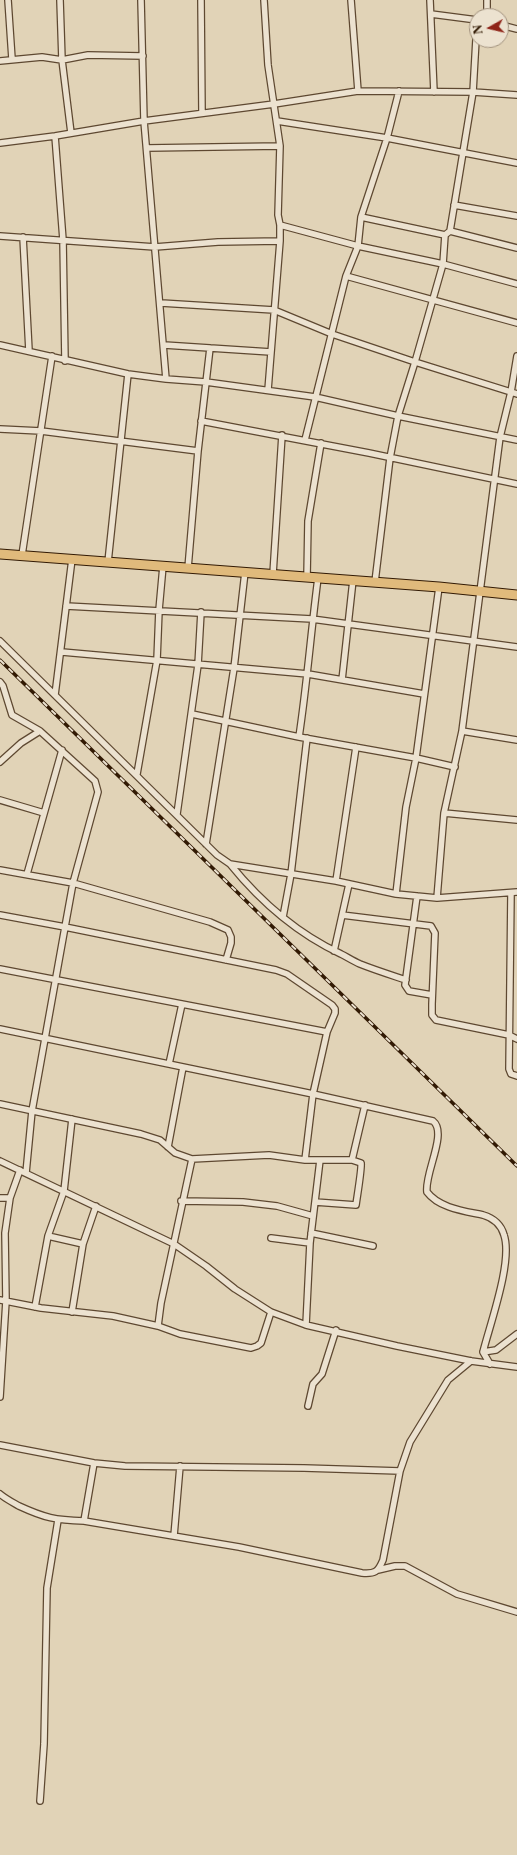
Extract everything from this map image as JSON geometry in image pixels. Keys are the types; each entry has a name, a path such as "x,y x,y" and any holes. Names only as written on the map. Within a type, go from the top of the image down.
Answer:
{"main road":[{"path":"0,554 353,580 517,595"}],"street":[{"path":"8,0 12,59"},
{"path":"60,0 62,60 71,134"},
{"path":"142,0 144,121 161,303 166,379"},
{"path":"201,0 202,113"},
{"path":"264,0 268,65 280,146 278,215 280,225 280,241 268,390"},
{"path":"351,0 358,91"},
{"path":"430,0 434,92"},
{"path":"431,14 469,20"},
{"path":"375,582 390,458 398,416 443,264 473,92 475,48"},
{"path":"0,60 42,57 62,60 88,55 143,56"},
{"path":"0,143 71,134 144,121 274,104 358,91 473,92 517,95"},
{"path":"305,440 346,276 358,246 361,217 387,138 399,91"},
{"path":"277,121 387,138 462,154 517,163"},
{"path":"55,136 63,240 65,361"},
{"path":"147,148 280,146"},
{"path":"454,205 517,216"},
{"path":"361,217 448,233 517,248"},
{"path":"280,225 358,246 443,264 517,284"},
{"path":"0,236 155,247 218,242 280,241"},
{"path":"23,238 29,350"},
{"path":"346,276 517,323"},
{"path":"161,303 274,310 332,334 514,393"},
{"path":"0,345 29,350 65,361 128,374 206,382 315,397 398,416 517,440"},
{"path":"164,346 271,352"},
{"path":"188,568 201,420 210,348"},
{"path":"22,555 52,356"},
{"path":"438,898 444,813 462,731 475,641 493,480 500,437 514,393 517,356"},
{"path":"108,562 122,442 128,374"},
{"path":"201,420 282,435 517,484"},
{"path":"0,429 41,431 198,451"},
{"path":"273,574 282,435"},
{"path":"307,577 308,521 321,443"},
{"path":"55,694 62,652 72,559"},
{"path":"137,774 157,660 163,566"},
{"path":"206,844 234,668 245,572"},
{"path":"299,737 308,674 312,618 318,578"},
{"path":"342,680 347,623 353,580"},
{"path":"396,894 406,807 416,758 438,587"},
{"path":"66,606 312,618 517,647"},
{"path":"177,814 198,665 201,612"},
{"path":"0,641 137,774 206,844 224,861 230,864 349,884 396,894 438,898 514,892 510,927 509,1069 511,1074 517,1076"},
{"path":"62,652 308,674 424,694"},
{"path":"0,682 12,715 40,731 62,750 95,781 98,792 73,883 44,1038 23,1172 10,1198 5,1233 0,1397"},
{"path":"0,696 4,691"},
{"path":"192,714 299,737 416,758 455,767"},
{"path":"0,762 21,743 40,731"},
{"path":"462,731 517,740"},
{"path":"283,917 291,874 307,738"},
{"path":"336,882 356,747"},
{"path":"27,874 62,750"},
{"path":"0,800 44,813"},
{"path":"444,813 517,820"},
{"path":"230,864 242,879 283,917 334,951 358,964 406,980"},
{"path":"0,870 73,883 210,922 228,930 231,937 231,943 226,960"},
{"path":"334,951 349,884"},
{"path":"418,896 405,985 409,991 432,995"},
{"path":"342,915 431,926 434,930 432,1015 436,1020 509,1035 517,1039"},
{"path":"0,916 65,927 276,970 288,974 335,1009 335,1013 327,1032 313,1094 304,1160"},
{"path":"510,927 517,927"},
{"path":"0,969 327,1032"},
{"path":"169,1064 182,1004"},
{"path":"0,1029 365,1105 433,1121 436,1123 438,1129 438,1139 429,1175 427,1192 451,1208 490,1217 496,1221 504,1235 505,1268 483,1352 490,1364"},
{"path":"168,1147 183,1067"},
{"path":"0,1104 141,1134 160,1140 175,1153 192,1159 255,1155 288,1156 304,1160 352,1160 362,1165 356,1205 315,1202"},
{"path":"352,1160 365,1105"},
{"path":"35,1307 48,1236 64,1190 72,1119"},
{"path":"158,1326 161,1303 174,1244 181,1201 192,1159"},
{"path":"306,1324 310,1243 320,1160"},
{"path":"0,1161 64,1190 174,1244 206,1266 235,1289 271,1312 306,1324 398,1346 472,1362 517,1367"},
{"path":"0,1198 10,1198"},
{"path":"181,1201 243,1202 277,1206 313,1216"},
{"path":"72,1312 83,1244 96,1206"},
{"path":"311,1233 374,1246"},
{"path":"48,1236 83,1244"},
{"path":"271,1238 310,1243"},
{"path":"3,1300 35,1307 113,1316 158,1326 180,1334 251,1348 261,1343 271,1312"},
{"path":"308,1406 313,1384 322,1374 336,1330"},
{"path":"483,1352 496,1350 517,1334"},
{"path":"0,1494 5,1499 40,1516 58,1520 84,1521 240,1547 362,1573 374,1574 378,1570 383,1560 400,1471 410,1442 419,1425 448,1380 472,1362"},
{"path":"0,1445 94,1464 125,1466 400,1471"},
{"path":"84,1521 94,1464"},
{"path":"174,1536 180,1466"},
{"path":"40,1801 44,1744 47,1588 58,1520"},
{"path":"378,1570 395,1566 405,1566 457,1594 517,1612"}],"railway":[{"path":"0,660 517,1166"}]}
